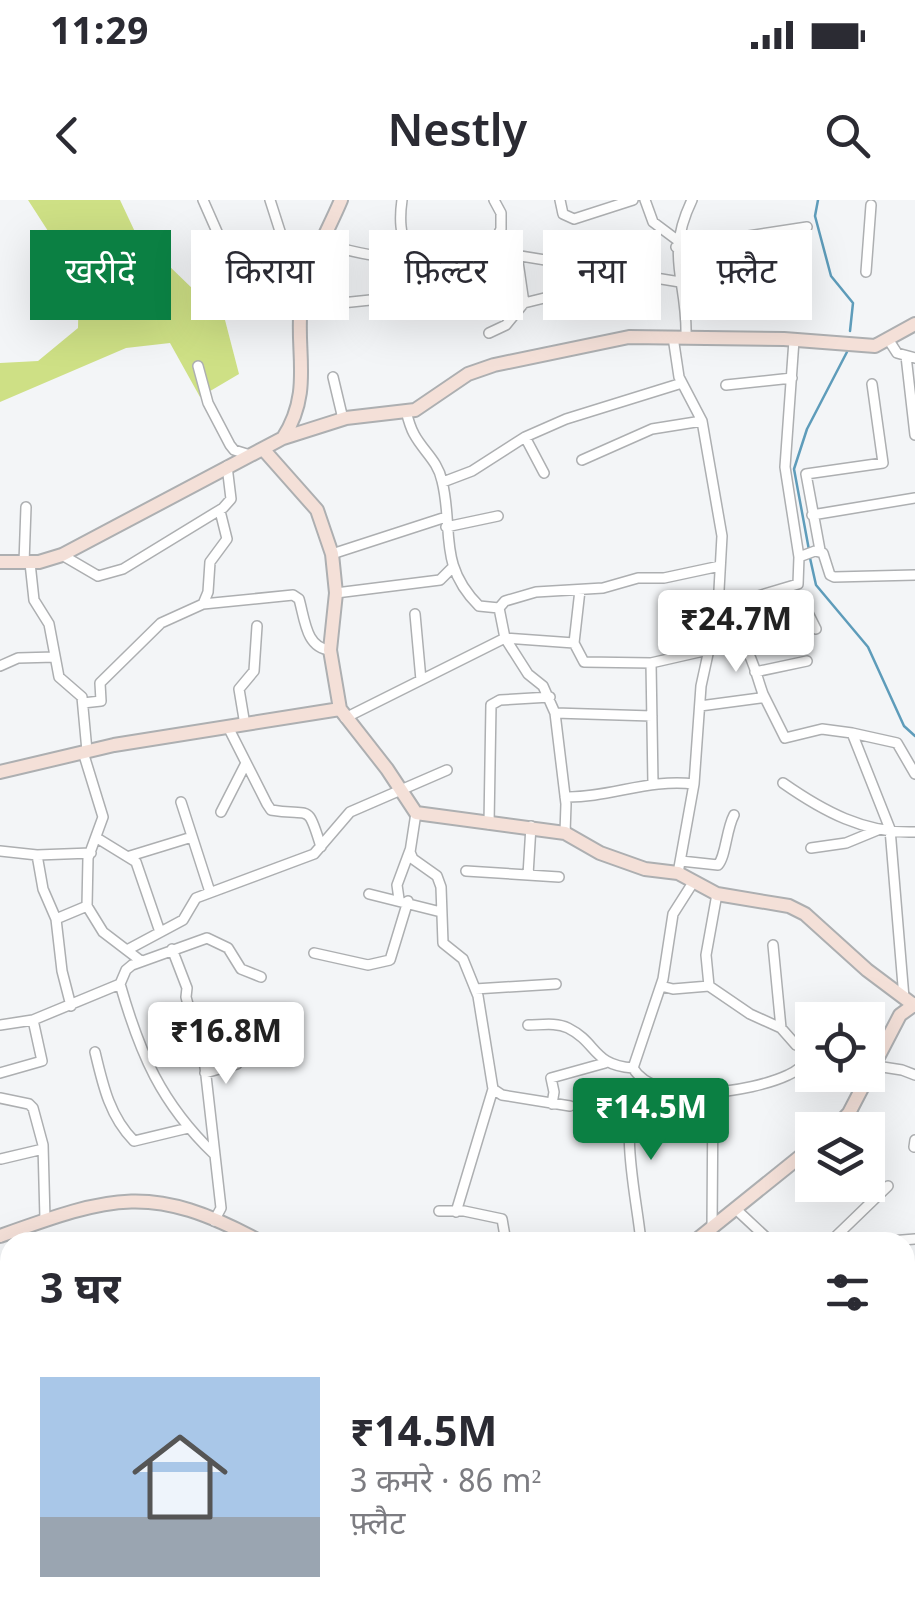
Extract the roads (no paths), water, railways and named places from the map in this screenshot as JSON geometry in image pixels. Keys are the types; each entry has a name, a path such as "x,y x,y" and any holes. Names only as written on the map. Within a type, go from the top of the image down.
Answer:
{"street":[{"path":"203,200 216,230"},
{"path":"270,200 282,230"},
{"path":"328,230 340,200"},
{"path":"349,249 385,256 406,252 399,234 402,200"},
{"path":"494,200 500,230"},
{"path":"560,200 563,214 574,219 633,200"},
{"path":"645,200 653,222 677,244 807,228"},
{"path":"679,868 694,784 708,650 718,608 722,536 702,421 682,383 680,338 687,309 677,244 692,200"},
{"path":"866,272 870,202 885,208"},
{"path":"661,278 680,282"},
{"path":"523,296 524,303"},
{"path":"489,334 506,325 524,303 543,298"},
{"path":"283,438 296,414 302,388 301,320"},
{"path":"13,564 62,555 283,438 343,419 415,410 468,374 494,364 629,337 794,340 875,346 915,324"},
{"path":"888,339 892,349 911,357 915,434"},
{"path":"794,340 785,467 810,553 834,577 915,576"},
{"path":"198,366 208,403 234,450 256,452 317,510 332,554 336,594 330,650 342,713 416,813 410,850 397,885 404,900 394,955 390,960 368,965 314,952"},
{"path":"333,377 343,419"},
{"path":"726,385 792,378"},
{"path":"443,482 488,462 525,436 566,419 682,383"},
{"path":"718,608 787,589 801,580 810,553 812,515 806,474 884,464 872,384"},
{"path":"406,411 414,433 434,460 443,482 448,551 454,567 478,606 499,608"},
{"path":"582,460 652,429 702,421"},
{"path":"525,436 544,473"},
{"path":"62,555 98,576 108,575 220,511 230,499 227,466"},
{"path":"812,515 915,498"},
{"path":"26,507 13,564 49,624 58,676 80,692 85,752 103,817 90,852 87,906 96,924 141,961"},
{"path":"204,604 210,562 227,538 220,511"},
{"path":"332,554 446,522 498,516"},
{"path":"565,833 555,713 550,698 520,664 505,638 499,608 505,600 536,592 602,588 638,578 664,578 720,566"},
{"path":"336,594 440,580 454,567"},
{"path":"787,589 804,605 816,629"},
{"path":"580,590 574,643 581,658 591,664 652,663 708,650"},
{"path":"83,703 101,701 100,683 161,623 204,604 293,595 299,599 312,642 317,648 330,650"},
{"path":"415,614 422,680"},
{"path":"715,624 736,633 746,646 763,694 785,738 822,729 897,743 915,774"},
{"path":"245,724 239,690 254,670 257,626"},
{"path":"0,772 85,752 245,724 342,713 422,680 505,638 574,643"},
{"path":"0,666 18,658 55,656"},
{"path":"755,672 807,661"},
{"path":"652,663 652,784"},
{"path":"700,706 760,698 763,694"},
{"path":"488,824 491,705 500,700 550,698"},
{"path":"555,713 652,716"},
{"path":"228,727 272,810 298,810 312,817 322,847"},
{"path":"852,732 886,829 912,1005 885,1047"},
{"path":"221,812 245,765"},
{"path":"127,950 183,920 190,903 210,892 314,854 350,812 447,770"},
{"path":"565,797 586,797 670,781 694,784"},
{"path":"783,784 820,808 859,825 915,832"},
{"path":"181,802 210,892"},
{"path":"416,813 565,833 600,853 645,869 718,865 734,815"},
{"path":"528,875 532,826"},
{"path":"810,848 846,843 886,829"},
{"path":"130,856 192,837"},
{"path":"98,838 136,862 160,932"},
{"path":"410,850 413,859 437,876 442,888 443,943 463,959 476,989 493,1089 456,1212"},
{"path":"0,851 37,855 90,852"},
{"path":"37,855 43,889 56,918 71,1006"},
{"path":"679,868 717,894 789,906 806,914 912,1005"},
{"path":"466,870 559,877"},
{"path":"633,1068 661,986 673,914 694,881"},
{"path":"370,894 441,912"},
{"path":"709,986 706,955 717,894"},
{"path":"56,918 87,906"},
{"path":"215,1156 188,1128 148,1067 120,984 126,970 141,961 201,938 216,940 228,948 237,966 261,977"},
{"path":"773,946 781,1028"},
{"path":"172,949 188,988 186,997 205,1073 220,1208 214,1221"},
{"path":"0,1026 33,1020 120,984"},
{"path":"476,989 556,984"},
{"path":"661,986 709,986 750,1014 781,1028 795,1044"},
{"path":"0,1073 42,1061 33,1020"},
{"path":"528,1026 565,1026 606,1063"},
{"path":"95,1052 105,1094 118,1124 130,1138 134,1141 170,1135 188,1128"},
{"path":"552,1104 551,1078 606,1063 633,1068 640,1079 665,1088 713,1091 773,1081 795,1071"},
{"path":"205,1073 237,1064"},
{"path":"885,1068 915,1075"},
{"path":"640,1079 632,1096 630,1128 641,1232"},
{"path":"493,1089 502,1095 570,1106"},
{"path":"708,1232 713,1091"},
{"path":"0,1098 33,1108 43,1150 45,1218"},
{"path":"914,1147 915,1140"},
{"path":"1,1158 43,1150"},
{"path":"713,1232 795,1165"},
{"path":"714,1232 795,1166"},
{"path":"840,1232 888,1186"},
{"path":"14,1232 79,1207 142,1199 239,1232"},
{"path":"19,1232 81,1212 141,1205 214,1221 233,1232"},
{"path":"439,1210 502,1219 504,1232"},
{"path":"740,1213 760,1232"}],"waterway":[{"path":"818,200 815,216 831,276 853,303 850,331"},
{"path":"809,550 794,469 807,429 848,350"},
{"path":"810,558 816,585 868,647 904,726 915,736"}]}
